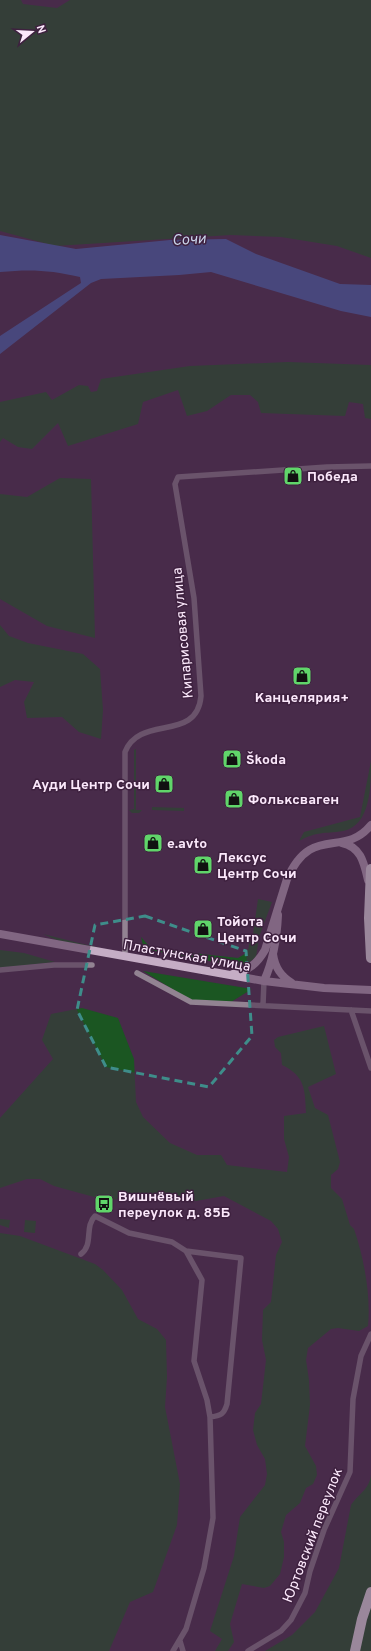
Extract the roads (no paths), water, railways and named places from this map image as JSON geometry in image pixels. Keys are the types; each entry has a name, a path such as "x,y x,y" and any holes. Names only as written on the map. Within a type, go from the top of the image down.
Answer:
{"highway":[{"path":"371,869 369,918 371,958"},
{"path":"355,1651 362,1619 371,1592"}],"main road":[{"path":"264,981 263,971 278,910 292,868 304,853 320,844 348,842 359,837 371,825"},
{"path":"339,842 351,846 357,850 362,858 370,883"},
{"name":"Пластунская улица","path":"0,934 264,981 371,990"},
{"path":"229,975 249,969 269,951"},
{"path":"269,951 277,968 285,978 294,984"}],"street":[{"name":"Кипарисовая улица","path":"125,957 124,752 131,739 146,732 188,722 199,711 200,706 201,696 194,598 175,484 178,477 327,467 371,466"},
{"path":"0,970 54,965 92,965"},
{"path":"137,973 190,1002 371,1011"},
{"path":"263,1005 264,981"},
{"path":"351,1010 371,1068"},
{"path":"81,1254 86,1250 88,1245 88,1225 95,1216 129,1233 172,1242 186,1251 241,1258 227,1404 222,1415 210,1417"},
{"path":"173,1651 180,1641 188,1622 211,1535 213,1518 210,1417 207,1400 194,1361 202,1280 186,1251"},
{"name":"Юртовский переулок","path":"248,1651 281,1631 291,1620 305,1593 310,1571 324,1530 350,1472 353,1399 361,1356 371,1334"},
{"path":"180,1641 182,1651"}],"water":[{"path":"0,235 76,249 170,240 226,239 256,254 340,284 371,285 371,317 341,311 211,272 101,279 91,283 0,354 0,336 81,283 80,277 59,273 31,270 0,272"}],"place":[{"name":"Победа","path":"293,476"},
{"name":"Канцелярия+","path":"302,676"},
{"name":"Škoda","path":"232,759"},
{"name":"Ауди Центр Сочи","path":"164,784"},
{"name":"Фольксваген","path":"234,799"},
{"name":"e.avto","path":"153,843"},
{"name":"Лексус Центр Сочи","path":"203,865"},
{"name":"Тойота Центр Сочи","path":"203,929"},
{"name":"Вишнёвый переулок д. 85Б","path":"104,1204"}],"water label":[{"name":"Сочи","path":"189,239"}]}
